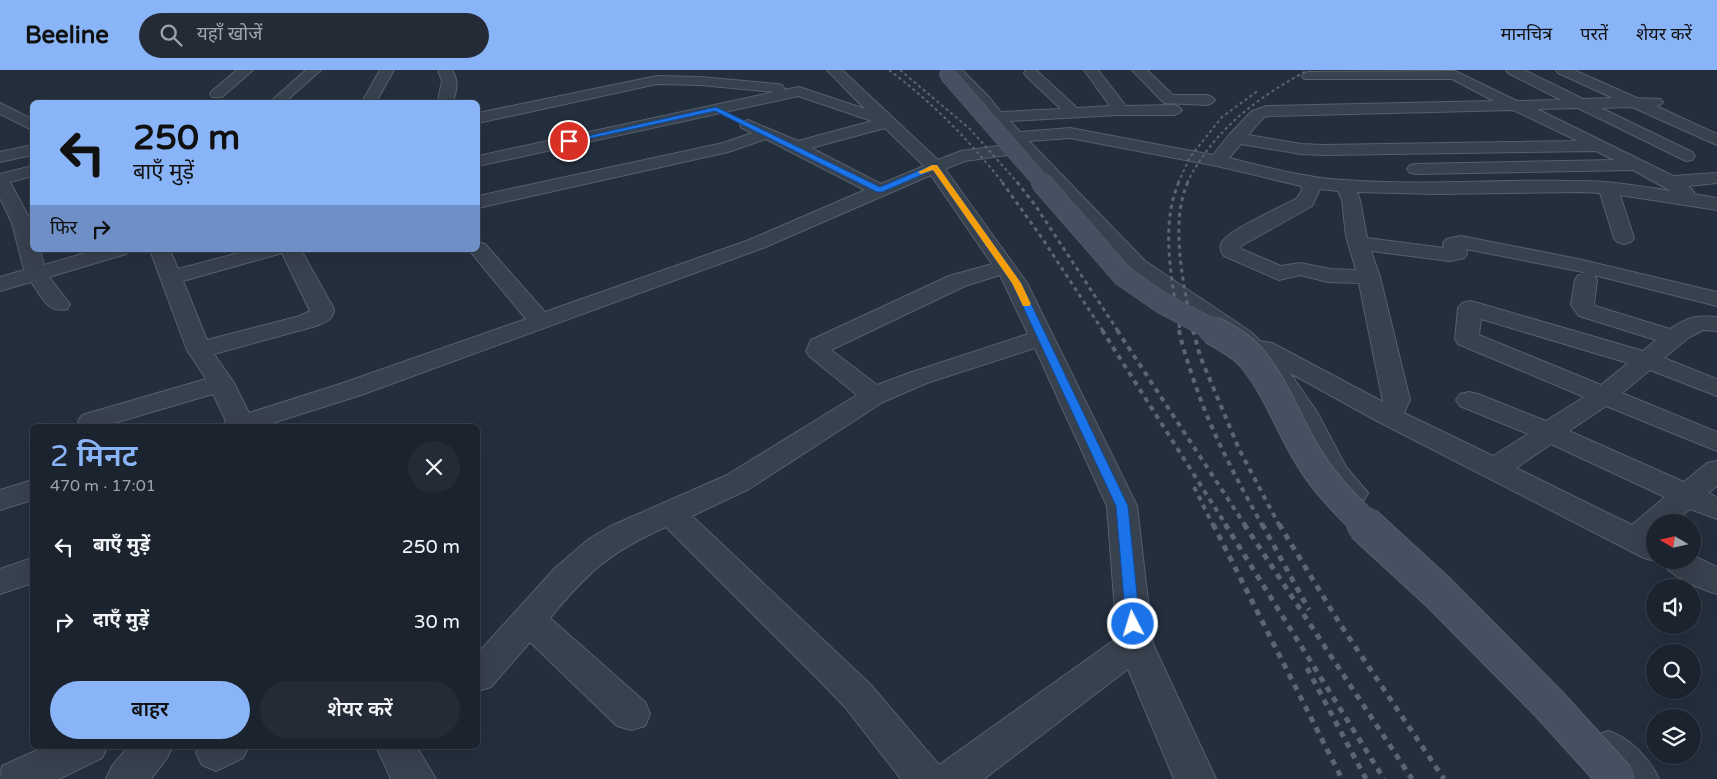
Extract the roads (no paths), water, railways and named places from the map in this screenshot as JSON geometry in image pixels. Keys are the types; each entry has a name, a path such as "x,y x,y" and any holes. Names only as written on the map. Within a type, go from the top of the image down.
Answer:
{"street":[{"path":"217,94 246,70"},
{"path":"279,100 314,70"},
{"path":"370,100 387,70"},
{"path":"445,70 448,73 450,82 446,100"},
{"path":"834,70 934,166 1016,283 1122,506 1135,644 1194,779"},
{"path":"1091,70 1121,109 1119,111"},
{"path":"1139,70 1171,101 1207,100"},
{"path":"1513,70 1580,104 1703,156"},
{"path":"1563,70 1717,140"},
{"path":"950,72 984,100 997,117 1137,266 1242,337 1389,416 1645,544 1686,496 1717,470"},
{"path":"950,72 1123,276 1137,288 1162,304 1229,339 1249,355 1276,394 1311,461 1334,492 1372,532 1438,592 1542,697 1617,779"},
{"path":"1309,76 1442,72 1455,75 1513,105 1555,123 1670,182 1694,199"},
{"path":"1031,73 1074,114"},
{"path":"480,118 657,80 700,81 798,91 819,96 888,122"},
{"path":"480,160 798,91"},
{"path":"1217,161 1258,114 1267,110 1656,102"},
{"path":"0,108 30,124"},
{"path":"716,109 879,190"},
{"path":"997,117 1174,110"},
{"path":"796,148 888,122"},
{"path":"246,424 756,244 961,156 1070,133 1217,161 1309,182 1345,186 1608,188 1694,199 1717,204"},
{"path":"481,196 728,147 765,134"},
{"path":"1237,136 1302,134"},
{"path":"1237,136 1301,149 1598,146"},
{"path":"1390,149 1437,188"},
{"path":"0,157 30,150"},
{"path":"1416,169 1628,161 1703,156"},
{"path":"30,172 0,179 21,224 36,274 59,304"},
{"path":"1670,182 1717,178"},
{"path":"1309,182 1311,190 1305,202 1245,234 1231,244 1231,252 1279,273 1300,269 1316,270 1328,275 1368,278"},
{"path":"1345,186 1352,200 1358,243 1397,400 1389,416"},
{"path":"1608,188 1624,238"},
{"path":"1358,243 1453,255 1457,254 1453,243 1458,242 1578,265 1717,299"},
{"path":"480,250 540,321"},
{"path":"0,284 113,252"},
{"path":"161,252 199,350 221,383 239,424"},
{"path":"171,277 266,252"},
{"path":"199,350 308,321 322,314 322,309 292,252"},
{"path":"874,396 821,354 818,351 820,345 957,280 1005,267"},
{"path":"1586,280 1582,305 1587,312 1674,338"},
{"path":"1717,388 1646,360 1470,308 1467,339 1717,442"},
{"path":"1494,469 1604,395 1695,323 1717,324"},
{"path":"1242,337 1278,374 1303,412 1334,472 1385,528 1485,618 1638,779"},
{"path":"480,674 577,566 601,546 627,531 716,494 738,482 874,396 918,378 1042,338"},
{"path":"92,421 221,383"},
{"path":"1469,400 1548,432 1717,509"},
{"path":"0,500 30,491"},
{"path":"670,514 832,669 858,696 926,779"},
{"path":"1692,569 1717,582"},
{"path":"0,582 30,571"},
{"path":"528,619 631,714"},
{"path":"952,779 1135,644"},
{"path":"17,779 82,749"},
{"path":"127,779 151,749"},
{"path":"397,749 406,767 415,779"}],"railway":[{"path":"889,70 950,123 1003,183"},
{"path":"900,70 970,129 1018,183"},
{"path":"1187,183 1198,164 1223,131 1254,104 1308,70"},
{"path":"1178,183 1190,157 1222,117 1259,90"},
{"path":"1002,182 1042,238 1103,331"},
{"path":"1017,182 1035,205 1118,331"},
{"path":"1179,182 1173,199 1170,218 1169,256 1180,331"},
{"path":"1188,182 1182,198 1179,236 1182,276 1193,331"},
{"path":"1102,330 1226,525"},
{"path":"1117,330 1245,525"},
{"path":"1179,330 1188,364 1214,433 1262,525"},
{"path":"1193,330 1200,356 1239,449 1279,525"},
{"path":"1194,487 1213,525"},
{"path":"1213,524 1342,779"},
{"path":"1225,524 1384,779"},
{"path":"1244,524 1412,779"},
{"path":"1262,524 1309,610"},
{"path":"1279,524 1340,624 1444,779"},
{"path":"1307,668 1366,779"}]}
